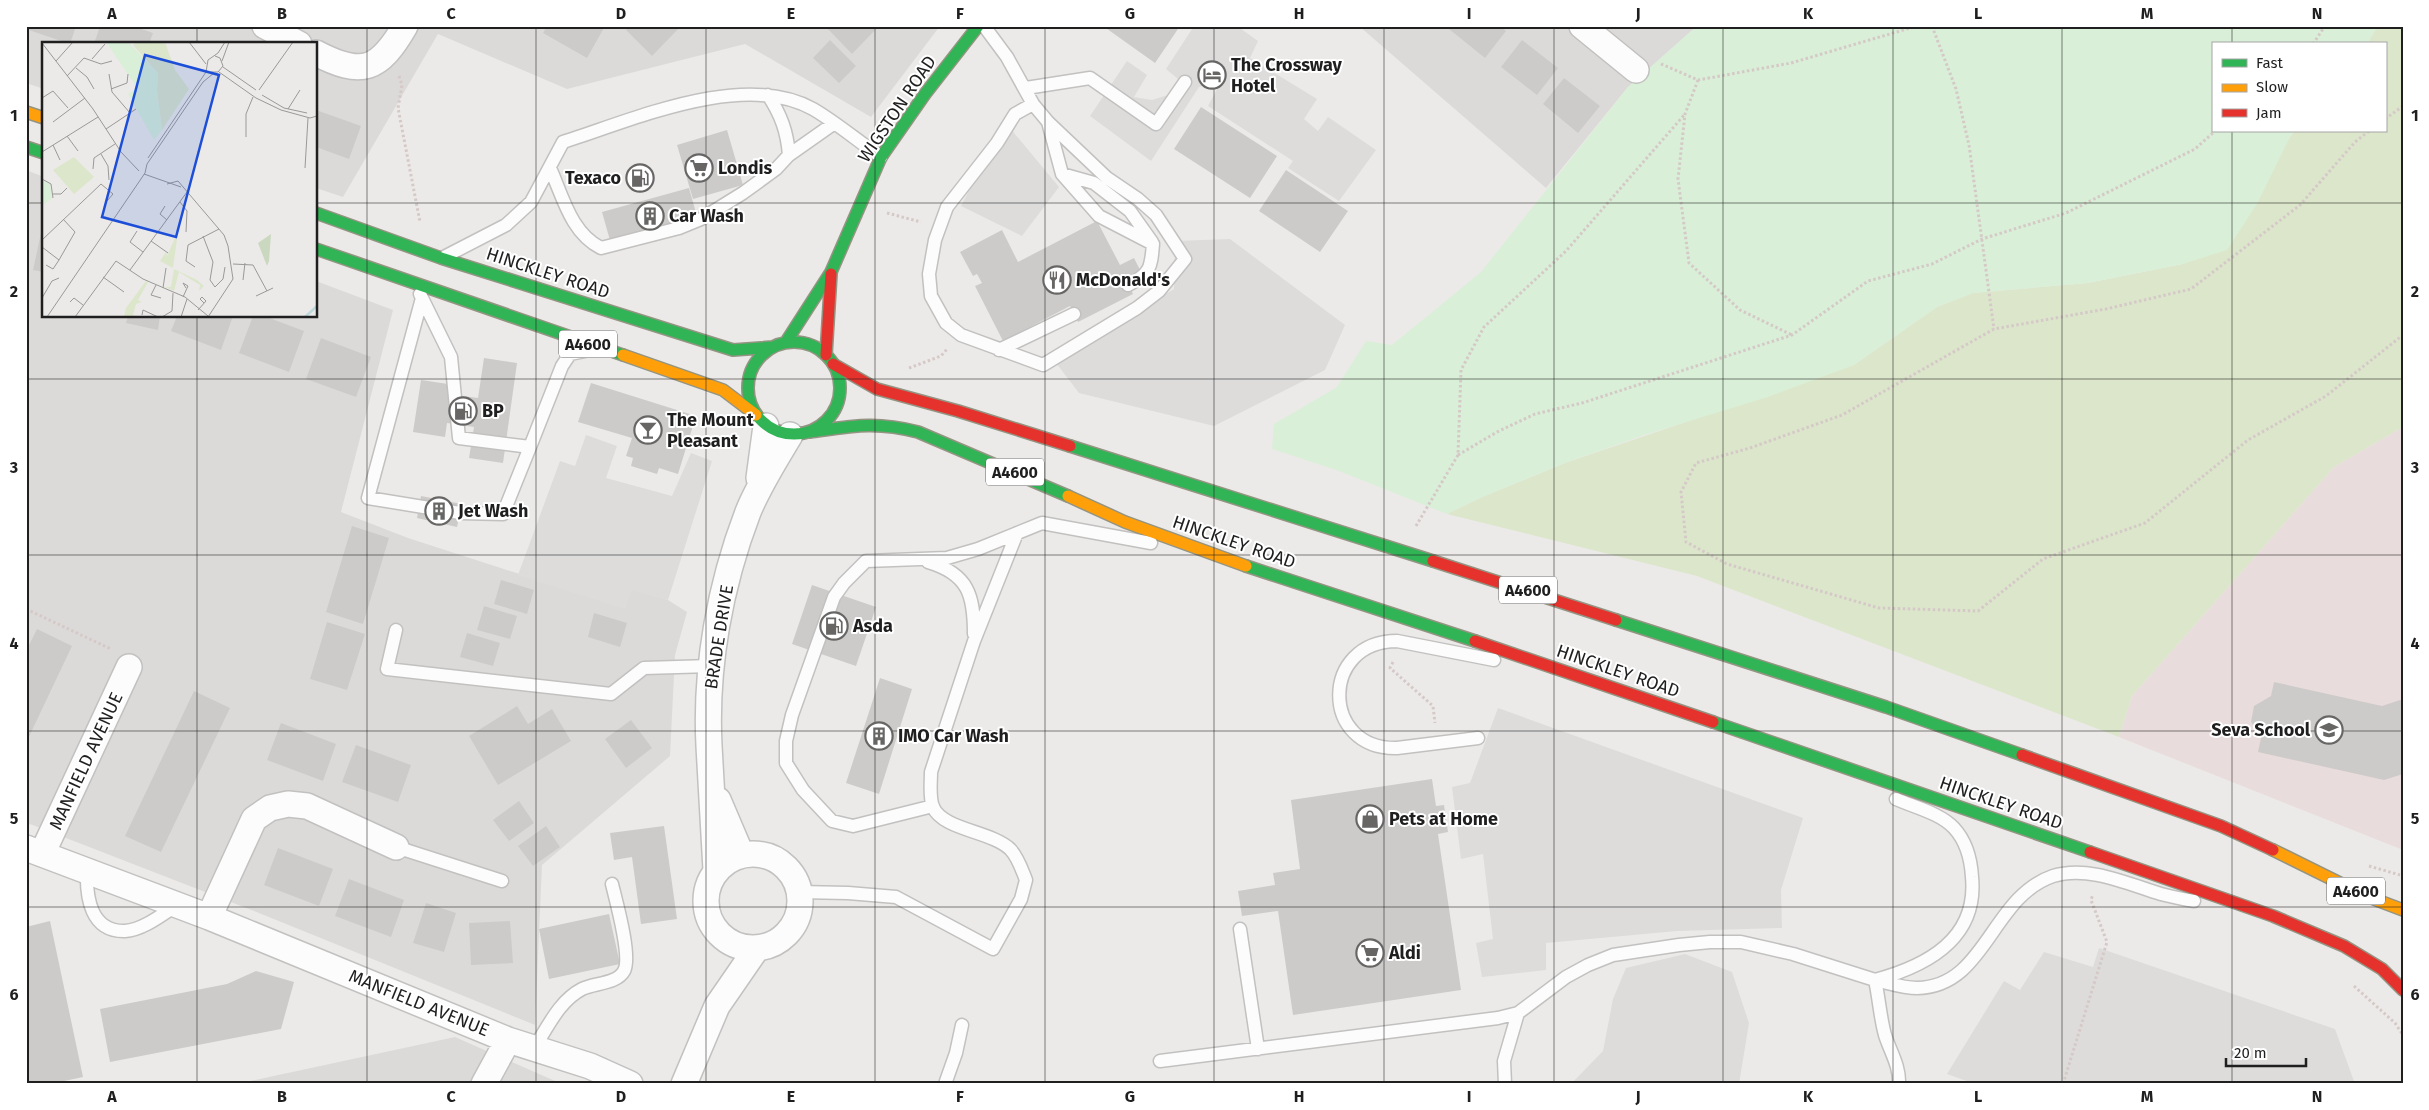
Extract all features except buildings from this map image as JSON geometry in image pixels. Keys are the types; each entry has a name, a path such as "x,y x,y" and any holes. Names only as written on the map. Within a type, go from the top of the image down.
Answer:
{"main road":[{"name":"WIGSTON ROAD","path":"786,342 831,272 881,157 978,26"},
{"path":"26,112 42,117"},
{"path":"26,147 42,152"},
{"name":"HINCKLEY ROAD","path":"318,214 413,246 442,258 734,350 773,346"},
{"name":"A4600","path":"318,250 723,390 761,421 800,434"},
{"name":"WIGSTON ROAD","path":"830,359 831,272"},
{"name":"A4600","path":"761,421 748,400 748,380 756,361 773,346 786,342 807,344 877,389 958,411 1270,508 1895,710 2221,826 2366,896 2403,910"},
{"path":"800,434 828,420 839,398 839,379 830,359"},
{"name":"HINCKLEY ROAD","path":"800,434 868,424 894,426 918,432 1125,522 1213,555 1592,680 1778,746 2096,853 2273,916 2344,946 2382,969 2403,990"}],"street":[{"path":"265,26 295,42"},
{"path":"318,54 337,64 357,69 372,64 392,49 405,26"},
{"path":"1582,26 1636,70"},
{"name":"BRADE DRIVE","path":"757,492 761,421"},
{"name":"BRADE DRIVE","path":"716,870 709,745 711,666 717,622 726,582 757,492 800,434"},
{"name":"MANFIELD AVENUE","path":"129,667 34,851 209,917 508,1040 590,1066 630,1084"},
{"name":"BRADE DRIVE","path":"712,786 741,854"},
{"path":"209,917 254,820 270,808 288,804 307,806 396,848"},
{"path":"741,854 762,854 782,863 793,875 799,892 798,913 792,928 773,944 757,948 743,947 730,943 714,928 707,914 705,901 708,885 716,870 728,860 741,854"},
{"path":"684,1084 717,1006 730,943"},
{"path":"717,1006 757,948"},
{"path":"484,1084 508,1040"}],"lane":[{"path":"984,26 1007,57 1026,88 1033,104 1048,122 1107,178 1138,199 1156,215 1185,259 1159,291 1137,308 1043,365 961,335 946,323 930,296 929,274 939,227 947,207 997,143 1015,114 1033,104"},
{"path":"1026,88 1090,78 1156,124 1185,82"},
{"path":"768,95 783,121 789,155"},
{"path":"442,258 506,225 531,202 563,142 661,111 717,96 778,96 812,109 881,157"},
{"path":"1048,122 1062,174 1099,216 1153,244"},
{"path":"550,168 576,228 589,241 601,248 679,228 701,219 743,193 776,169 789,155 834,124"},
{"path":"1062,174 1094,183 1130,211 1153,244 1151,266 1143,278 1128,285"},
{"path":"414,284 451,357 459,438 530,447"},
{"path":"422,298 368,498 460,513 503,514 562,366 570,354 599,347"},
{"path":"999,350 1074,314"},
{"path":"933,806 853,826 832,821 803,790 786,763 786,740 792,715 834,597 844,583 866,561 947,558 1042,523 1213,555"},
{"path":"799,892 848,893 896,897 948,923 993,949 1021,899 1026,880 1011,850 997,840 949,822 937,813 933,806 931,772 974,641 1017,533"},
{"path":"922,560 942,566 957,577 968,589 974,607 974,641"},
{"path":"396,630 387,669 610,694 644,668 711,666"},
{"path":"1478,738 1386,748 1361,739 1351,730 1343,718 1338,703 1345,671 1355,655 1367,646 1382,641 1397,641 1592,680"},
{"path":"1778,746 1939,818 1954,828 1966,846 1971,866 1973,889 1969,914 1956,936 1939,953 1921,965 1876,980"},
{"path":"396,848 502,881"},
{"path":"87,871 89,905 97,920 110,928 127,931 144,924 177,905"},
{"path":"1160,1061 1498,1018 1518,1013 1566,977 1588,965 1613,955 1640,949 1710,942 1741,942 1792,954 1876,980 1917,988 1936,985 1955,977 1970,963 2001,917 2019,897 2035,884 2054,876 2074,873 2097,876 2164,895 2273,916"},
{"path":"534,1048 566,1002 583,989 613,979 624,972 627,963 621,918 612,884"},
{"path":"1240,929 1258,1049"},
{"path":"1876,980 1885,1034 1900,1077 1899,1084"},
{"path":"1505,1084 1504,1061 1518,1013"},
{"path":"945,1084 956,1053 962,1025"}],"path":[{"path":"1636,70 1658,62 1698,80 1791,63 1917,26"},
{"path":"1932,26 1958,98 1969,145 1994,329"},
{"path":"2314,42 2325,26"},
{"path":"392,49 402,85 398,108 421,219 413,246"},
{"path":"1698,80 1685,114 1678,179 1689,263 1740,310 1792,335"},
{"path":"2386,118 2403,106"},
{"path":"1416,526 1458,455 1461,370 1484,327 1566,251 1685,114"},
{"path":"1458,455 1498,432 1535,414 1582,403 1792,335 1868,281 1932,264 1982,239 2066,213 2195,148 2214,132"},
{"path":"2368,132 2355,142 2300,205 2191,290 2106,309 1994,329 1842,415 1750,448 1696,463 1682,492 1686,542 1726,564 1879,608 1978,611 2043,559 2145,523 2248,440 2326,396 2403,335"},
{"path":"887,213 939,227"},
{"path":"909,368 940,356 961,335"},
{"path":"26,609 114,650 129,667"},
{"path":"1394,662 1390,668 1433,706 1437,743"},
{"path":"2063,1084 2107,942 2091,900 2094,891"},
{"path":"2354,986 2395,1022 2403,1035"}],"shaded area":[{"path":"26,26 940,26 871,117 745,44 567,89 438,34 343,197 318,189 318,42 42,42 42,88 26,83"},
{"path":"1194,26 1237,26 1258,41 1250,58 1317,99 1304,119 1318,131 1328,117 1376,150 1339,201 1288,168 1293,161 1208,106 1217,89 1208,84 1199,87 1151,161 1090,116 1127,61 1147,75 1134,97 1152,100 1168,95 1178,79 1166,69"},
{"path":"1359,26 1697,26 1628,87 1546,188"},
{"path":"1005,122 1059,187 1022,236 961,206"},
{"path":"26,170 42,176 42,318 318,318 318,282 393,310 341,512 408,538 625,608 631,589 668,600 687,612 675,655 670,756 542,865 535,1025 254,911 30,824 26,829"},
{"path":"1230,239 1345,325 1325,370 1214,426 1079,393 1056,363 1174,289 1175,241"},
{"path":"2403,427 2403,850 2119,737 2132,696 2334,467"},
{"path":"586,435 617,446 606,478 672,496 691,453 712,461 668,600 631,590 625,609 518,575 560,461 575,466"},
{"path":"1498,708 1803,818 1781,890 1782,928 1677,931 1546,943 1546,970 1482,977 1476,943 1493,939 1483,854 1461,859 1452,787 1470,783"},
{"path":"2099,948 2335,1029 2355,1084 1975,1084 1947,1074 2004,981 2020,990 2044,952 2093,967"},
{"path":"1685,954 1732,972 1749,1023 1739,1084 1571,1084 1603,1051 1613,999 1626,968"},
{"path":"455,1037 562,1084 236,1084"}],"green space":[{"path":"1697,26 2378,26 2368,42 2212,42 2212,132 2294,132 2257,204 2227,250 2183,264 2088,283 1973,293 1937,307 1854,365 1768,397 1644,435 1565,463 1480,498 1447,514 1339,471 1272,449 1274,424 1337,387 1366,341 1392,345 1481,272 1628,87"},
{"path":"2378,26 2403,26 2403,427 2334,467 2132,696 2119,737 1697,576 1447,514 1480,498 1565,463 1854,365 1937,307 1973,293 2088,283 2183,264 2294,132 2386,132 2386,42 2368,42"}],"traffic: fast":[{"path":"786,342 831,272 881,157 925,94 978,26"},
{"path":"26,147 42,152"},
{"path":"318,214 441,258 733,350 773,347"},
{"path":"318,250 623,355"},
{"path":"794,342 812,345 827,355 837,370 840,388 837,406 827,421 812,431 794,434 776,431 761,421 751,406 748,388 751,370 761,355 776,345 794,342"},
{"path":"810,432 852,426 889,427 918,432 1068,496"},
{"path":"1070,446 1433,561"},
{"path":"1246,566 1475,641"},
{"path":"1616,620 1886,707 2022,755"},
{"path":"1713,722 2090,852"}],"traffic: slow":[{"path":"26,112 42,117"},
{"path":"623,355 723,390 756,415"},
{"path":"1068,496 1125,522 1246,566"},
{"path":"2273,850 2366,896 2403,910"}],"traffic: jam":[{"path":"826,355 831,274"},
{"path":"833,364 877,389 958,411 1070,446"},
{"path":"1433,561 1616,620"},
{"path":"1475,641 1713,722"},
{"path":"2022,755 2221,826 2273,850"},
{"path":"2090,852 2273,916 2344,946 2382,969 2403,990"}],"place":[{"name":"The Crossway Hotel","path":"1212,75"},
{"name":"Londis","path":"699,168"},
{"name":"Texaco","path":"640,178"},
{"name":"Car Wash","path":"650,216"},
{"name":"McDonald's","path":"1057,280"},
{"name":"BP","path":"463,411"},
{"name":"The Mount Pleasant","path":"648,430"},
{"name":"Jet Wash","path":"439,511"},
{"name":"Asda","path":"834,626"},
{"name":"Seva School","path":"2329,730"},
{"name":"IMO Car Wash","path":"879,736"},
{"name":"Pets at Home","path":"1370,819"},
{"name":"Aldi","path":"1370,953"}]}
